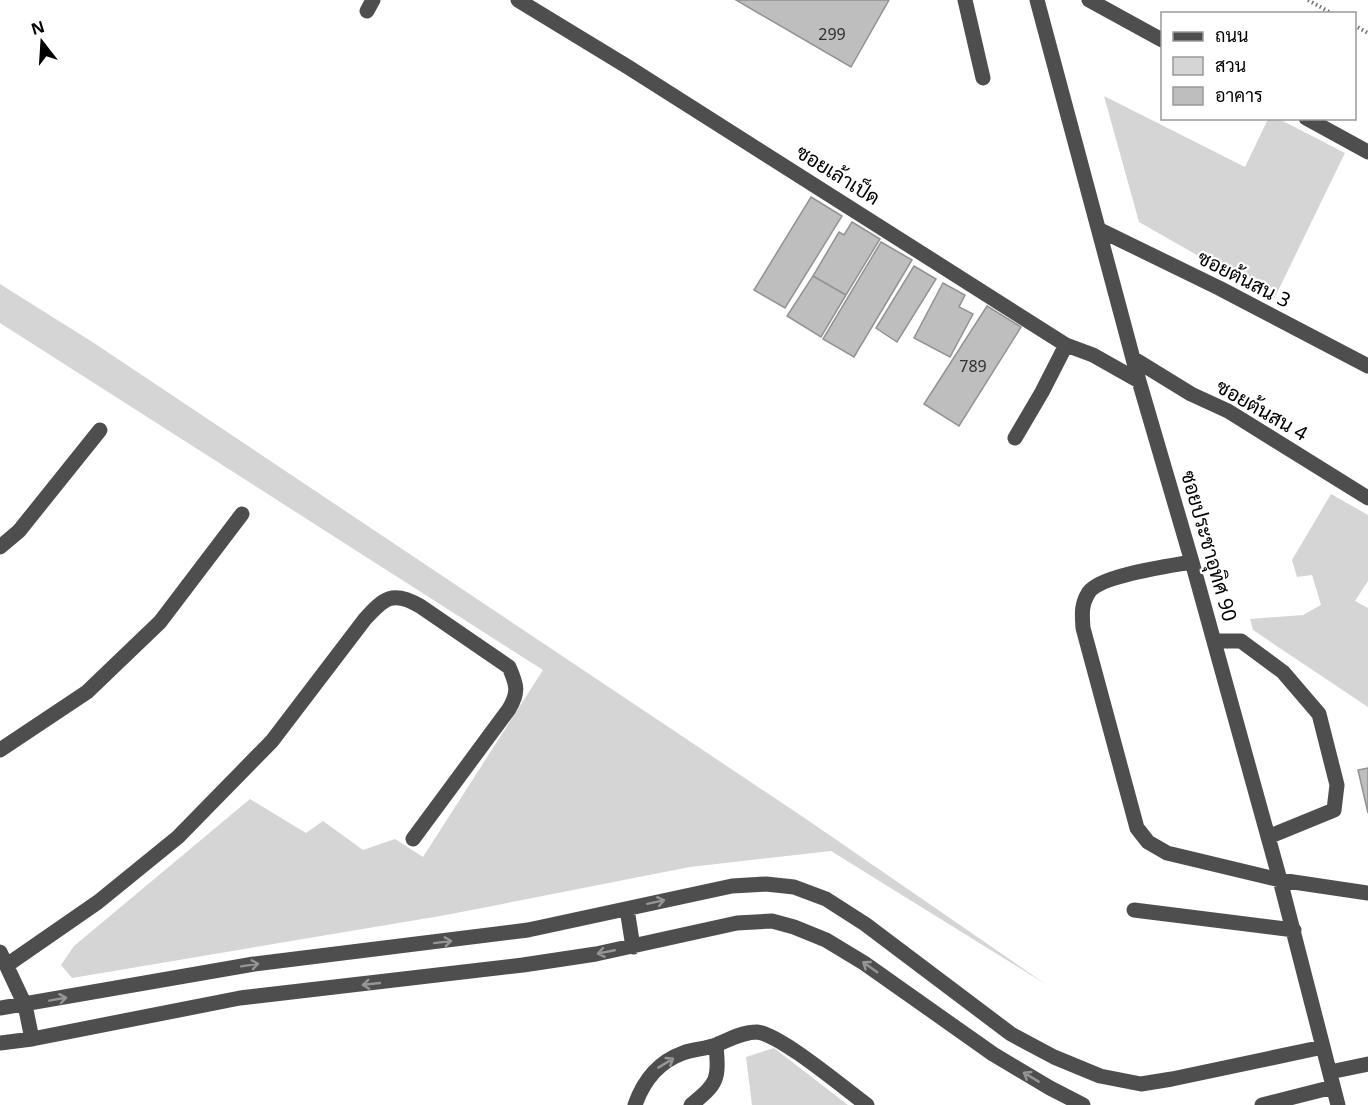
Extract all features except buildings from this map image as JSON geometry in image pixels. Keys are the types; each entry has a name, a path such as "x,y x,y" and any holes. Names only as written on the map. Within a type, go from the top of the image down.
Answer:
{"street":[{"name":"ซอยเล้าเป็ด","path":"518,0 638,73 1066,345 1093,355 1139,381"},
{"path":"965,0 983,78"},
{"name":"ซอยประชาอุทิศ 90","path":"1037,0 1139,381 1192,562 1294,930 1338,1105"},
{"path":"1089,0 1161,39"},
{"path":"1310,120 1368,153"},
{"name":"ซอยต้นสน 3","path":"1100,230 1219,288 1368,366"},
{"path":"1015,438 1066,345"},
{"name":"ซอยต้นสน 4","path":"1134,359 1191,394 1228,411 1368,498"},
{"path":"0,547 19,531 100,430"},
{"path":"0,750 87,692 160,622 242,514"},
{"path":"1192,562 1116,577 1090,589 1081,607 1083,628 1137,828 1148,842 1167,853 1280,880 1368,893"},
{"path":"32,1039 25,1005 4,959 98,902 178,837 272,741 378,604 392,597 405,597 420,606 509,667 516,681 516,697 509,709 413,839"},
{"path":"1214,641 1241,641 1283,672 1319,714 1337,785 1334,810 1268,837"},
{"path":"0,1008 254,964 528,930 732,886 765,884 794,887 826,899 865,924 1011,1034 1054,1057 1100,1076 1141,1084 1172,1080 1323,1047"},
{"path":"627,909 633,947"},
{"path":"1134,910 1294,930"},
{"path":"0,1043 32,1039 240,998 523,965 633,947 737,923 772,921 826,940 864,963 993,1054 1083,1105"},
{"path":"635,1105 653,1071 682,1054 716,1045 736,1036 758,1032 781,1041 867,1105"},
{"path":"691,1105 712,1088 718,1069 716,1045"},
{"path":"1262,1105 1332,1080 1368,1064"}],"path":[{"path":"1308,0 1329,12"}],"green space":[{"path":"1104,96 1245,167 1268,120 1281,120 1345,153 1274,299 1139,222"},
{"path":"0,284 94,343 809,821 1047,985 831,851 690,867 446,915 72,978 61,965 74,946 250,799 306,833 323,821 363,850 395,839 423,857 543,670 0,323"},
{"path":"1331,494 1368,515 1368,581 1355,601 1368,608 1368,707 1253,630 1250,619 1303,615 1321,605 1312,575 1297,577 1292,560"},
{"path":"774,1048 848,1105 752,1105 746,1057"}]}
